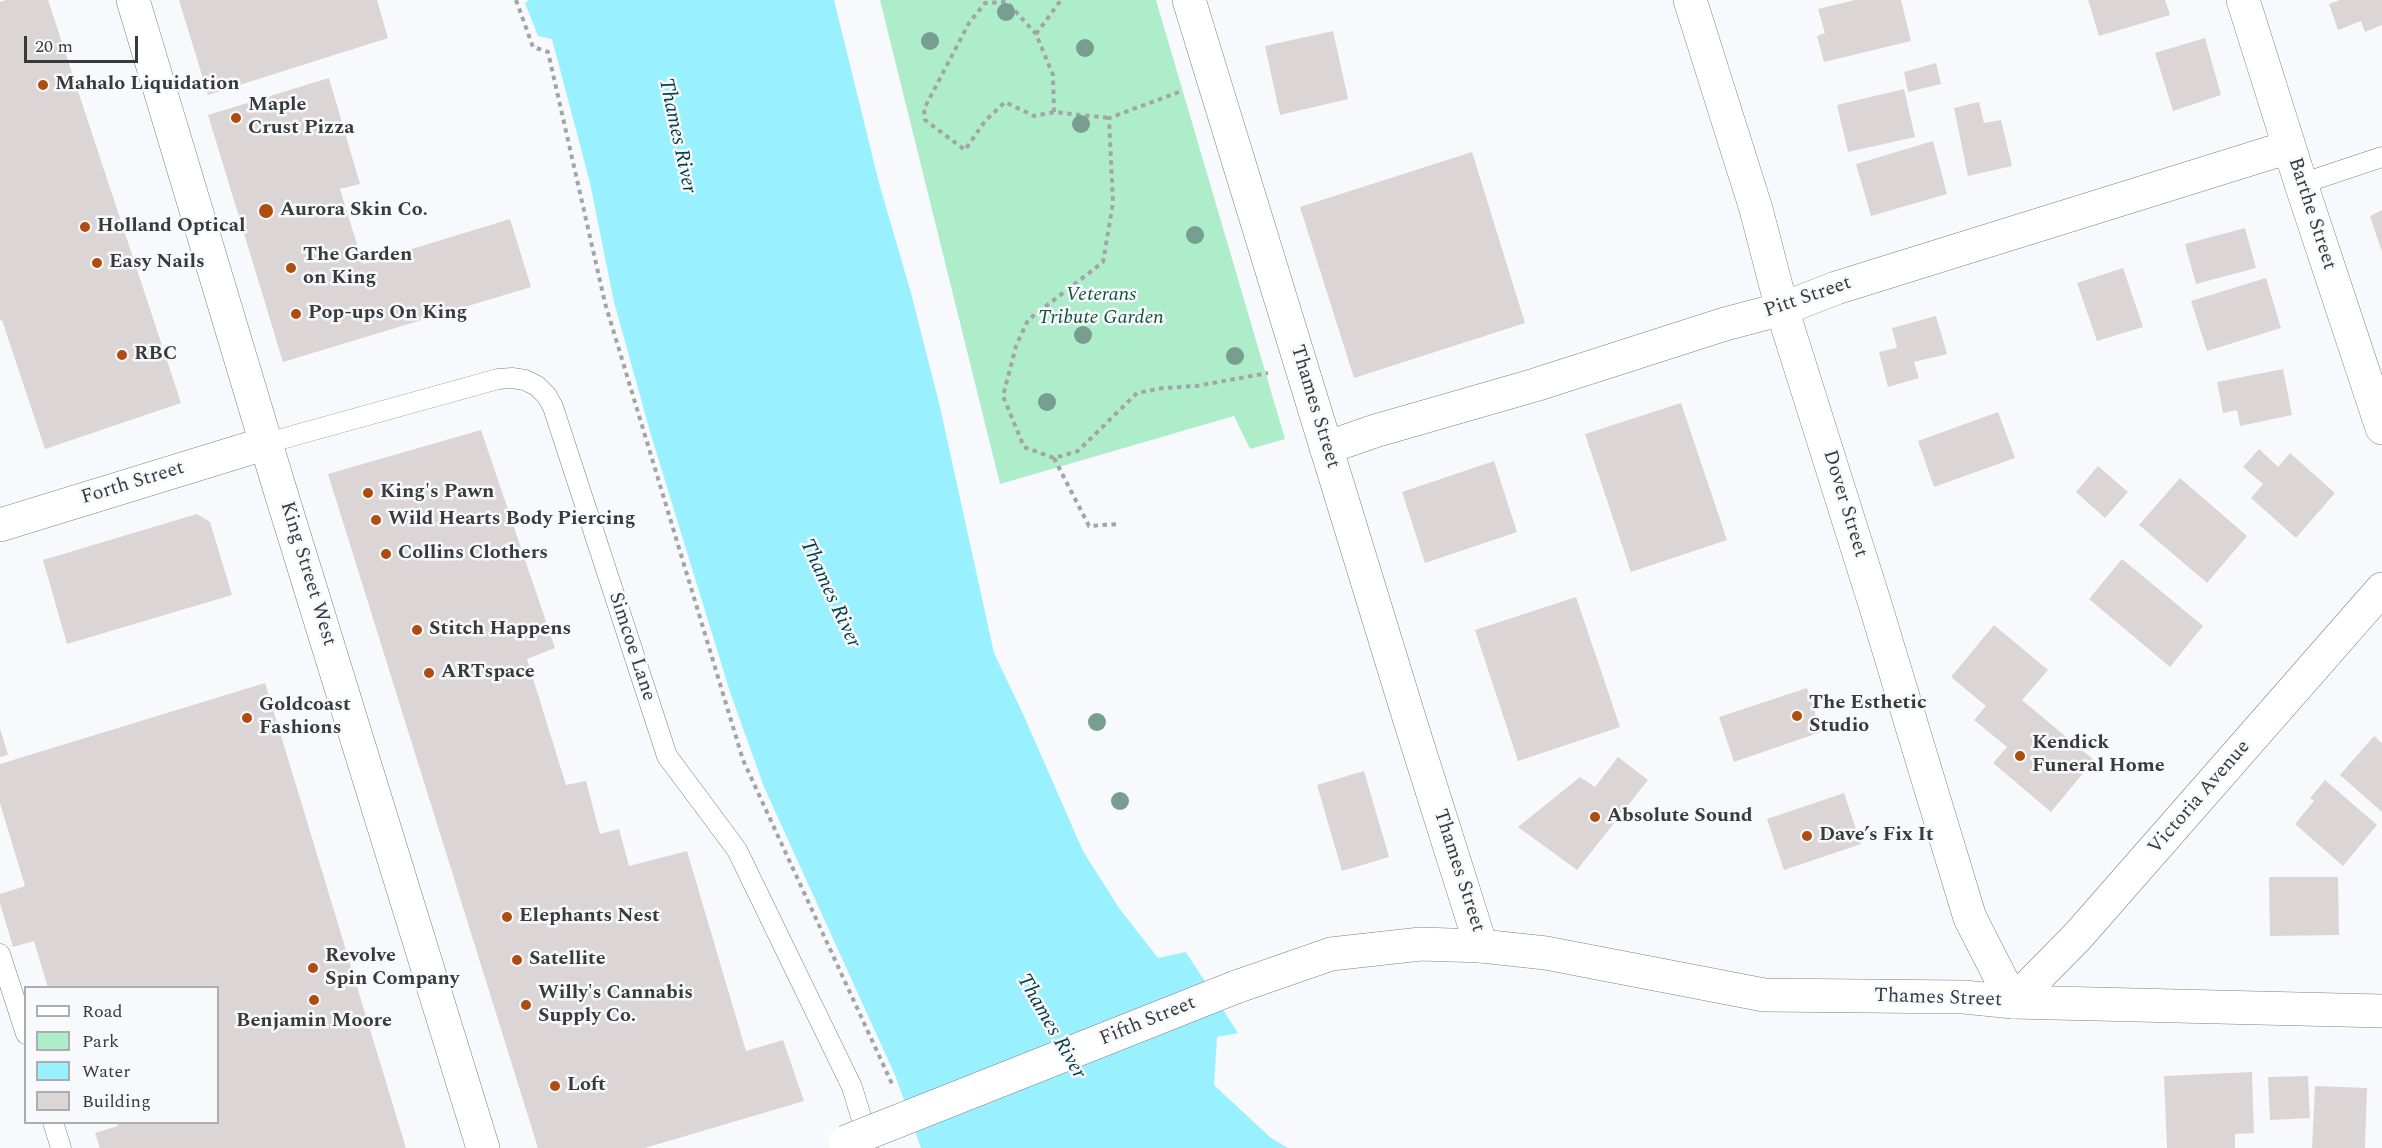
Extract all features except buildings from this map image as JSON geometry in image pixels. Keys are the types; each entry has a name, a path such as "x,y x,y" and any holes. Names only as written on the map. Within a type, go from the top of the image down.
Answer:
{"street":[{"name":"King Street West","path":"133,0 483,1148"},
{"name":"Thames Street","path":"1189,0 1481,946 1546,953 1764,995 1964,997 2013,1002 2382,1011"},
{"name":"Dover Street","path":"1690,0 1756,209 1782,309 1970,918 2013,1002"},
{"name":"Barthe Street","path":"2243,0 2382,428"},
{"name":"Pitt Street","path":"1326,448 1375,431 1535,385 1737,320 1782,309 1836,288 2289,147"},
{"name":"Forth Street","path":"0,525 267,443"},
{"name":"Victoria Avenue","path":"2013,1002 2108,902 2382,589"},
{"name":"Fifth Street","path":"847,1146 1236,987 1331,954 1421,944 1481,946"}],"lane":[{"path":"2301,184 2382,157"},
{"name":"Simcoe Lane","path":"267,443 498,379 525,380 537,386 547,396 553,407 667,756 736,850 852,1087 847,1146"},
{"path":"0,954 24,1028"},
{"path":"54,1124 61,1148"}],"path":[{"path":"516,0 533,47 549,52 606,303 743,760 897,1096"},
{"path":"1036,34 1061,0"},
{"path":"1053,112 1053,75 1036,34 1007,2 985,3 969,23 924,109 925,120 965,150 985,121 1005,102 1034,117 1053,112 1108,118 1213,79"},
{"path":"1108,118 1113,203 1103,262 1028,320 1016,346 1004,396 1024,447 1054,458 1078,451 1137,393 1163,388 1196,386 1302,368"},
{"path":"1054,458 1089,526 1118,524"}],"green space":[{"name":"Veterans Tribute Garden","path":"880,0 1156,0 1285,439 1250,449 1234,416 1000,484"}],"water":[{"name":"Thames River","path":"529,0 834,0 879,183 911,293 940,407 994,653 1083,851 1119,908 1158,958 1186,952 1238,1033 1217,1037 1214,1085 1271,1138 1288,1148 921,1148 895,1075 764,787 730,692 651,435 614,302 590,183 552,39 538,36 525,3"}],"place":[{"name":"Mahalo Liquidation","path":"43,85"},
{"name":"Maple Crust Pizza","path":"236,118"},
{"name":"Aurora Skin Co.","path":"266,211"},
{"name":"Holland Optical","path":"85,227"},
{"name":"Easy Nails","path":"97,263"},
{"name":"The Garden on King","path":"291,268"},
{"name":"Pop-ups On King","path":"296,314"},
{"name":"RBC","path":"122,355"},
{"name":"King's Pawn","path":"368,493"},
{"name":"Wild Hearts Body Piercing","path":"376,520"},
{"name":"Collins Clothers","path":"386,554"},
{"name":"Stitch Happens","path":"417,630"},
{"name":"ARTspace","path":"429,673"},
{"name":"The Esthetic Studio","path":"1797,716"},
{"name":"Goldcoast Fashions","path":"247,718"},
{"name":"Kendick Funeral Home","path":"2020,756"},
{"name":"Absolute Sound","path":"1595,817"},
{"name":"Dave’s Fix It","path":"1807,836"},
{"name":"Elephants Nest","path":"507,917"},
{"name":"Satellite","path":"517,960"},
{"name":"Revolve Spin Company","path":"313,968"},
{"name":"Benjamin Moore","path":"314,1000"},
{"name":"Willy's Cannabis Supply Co.","path":"526,1005"},
{"name":"Loft","path":"555,1086"}]}
